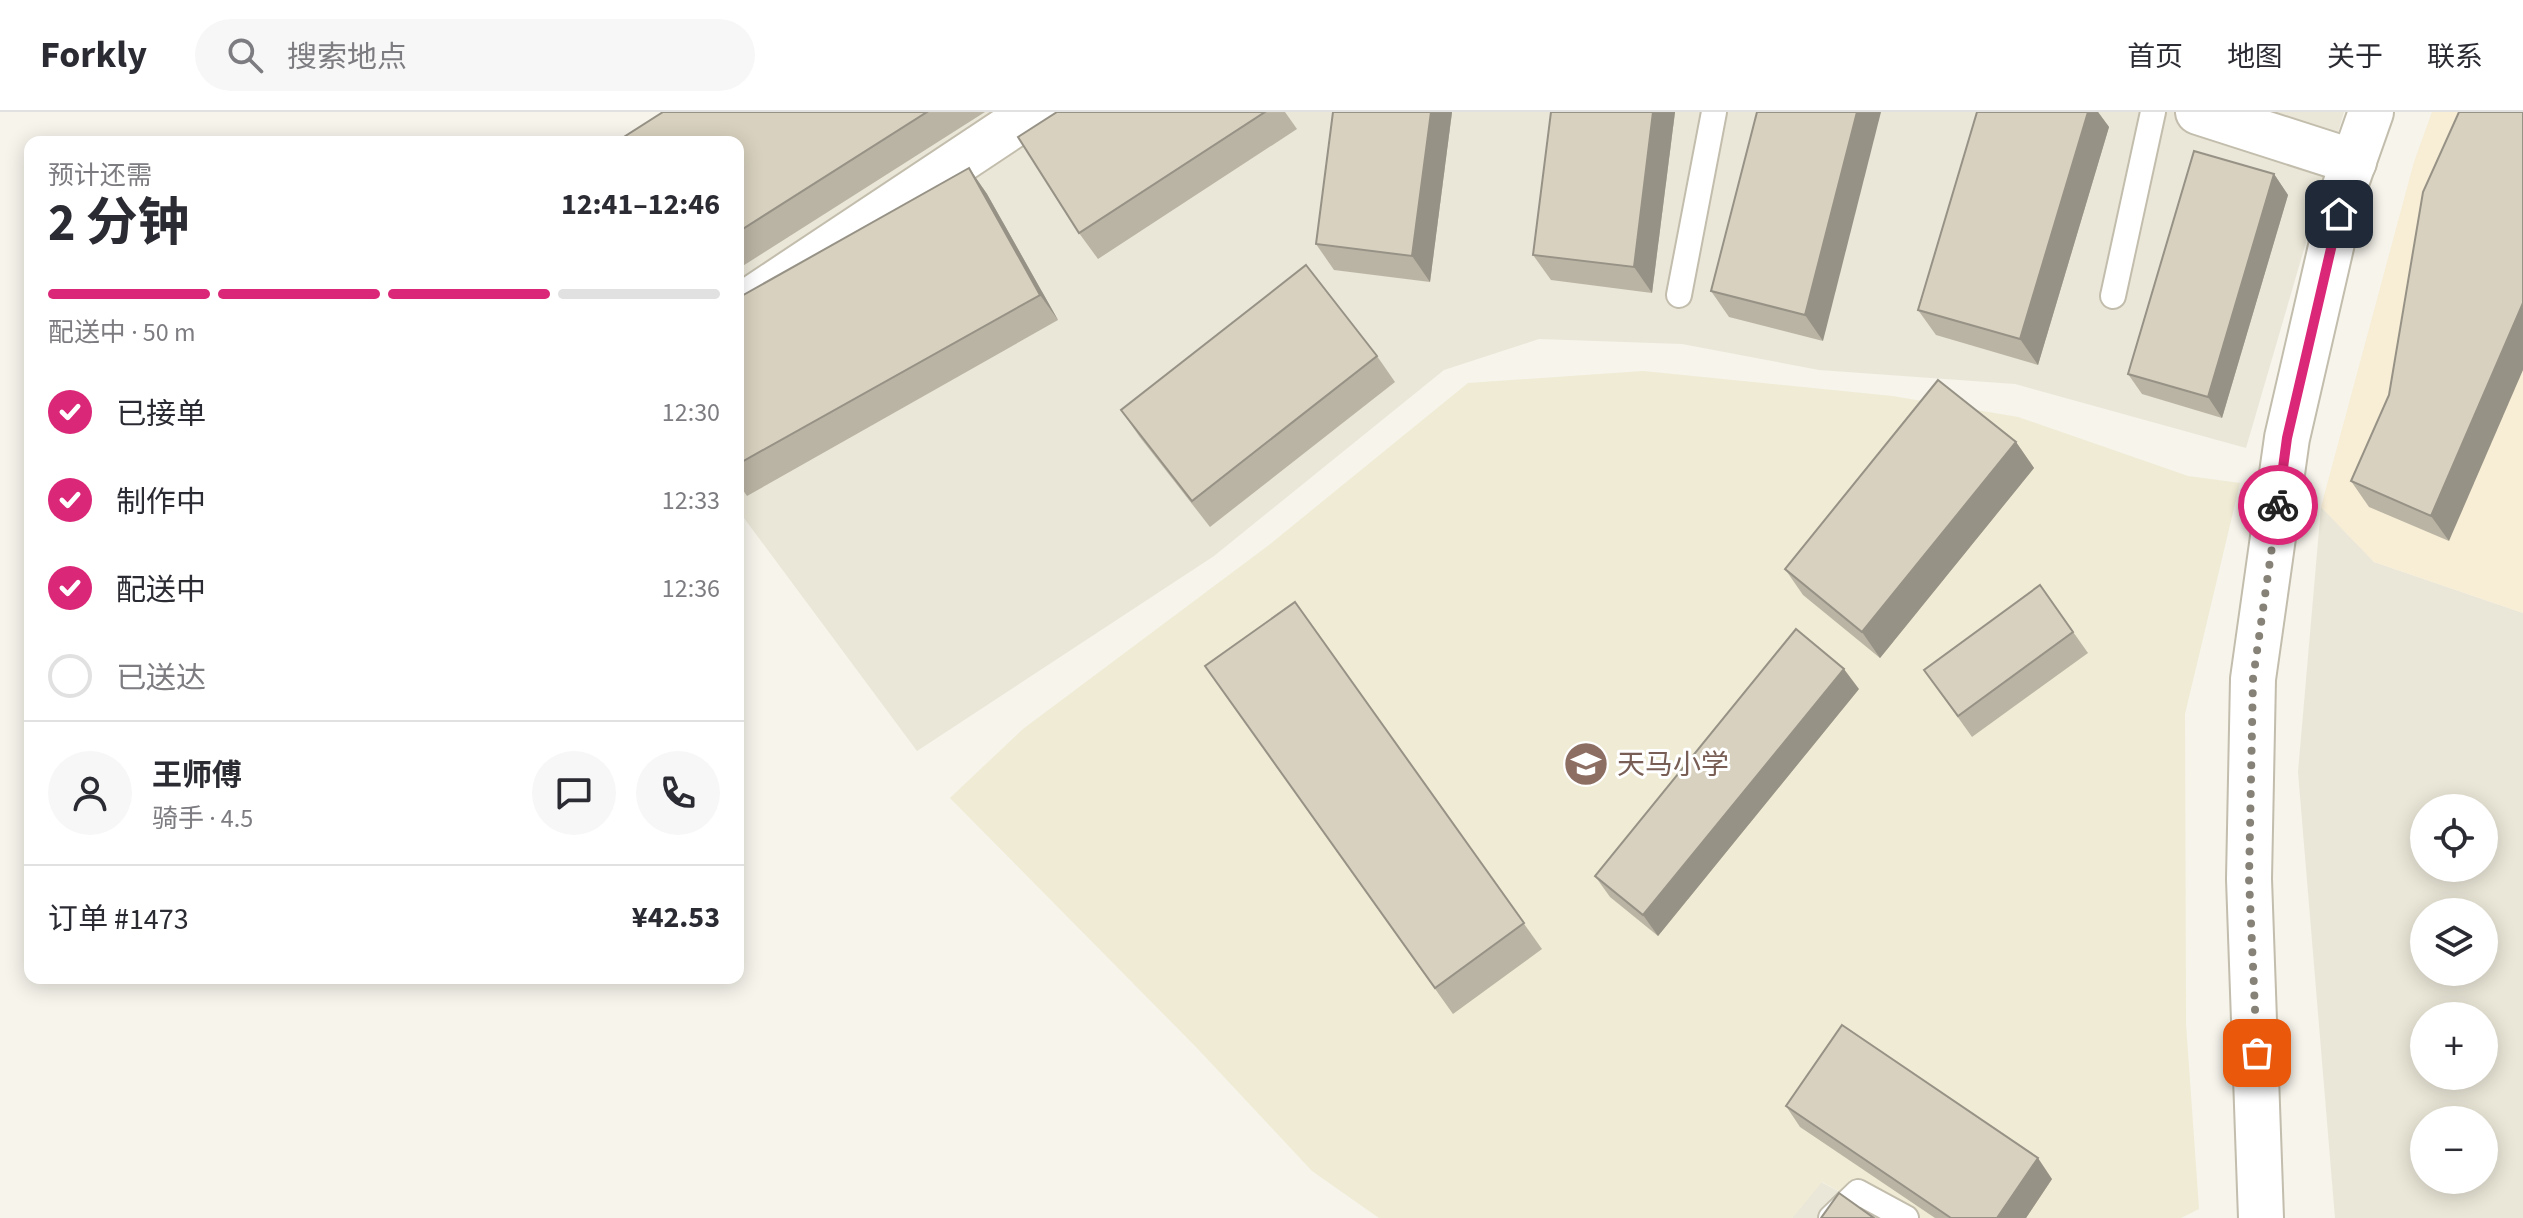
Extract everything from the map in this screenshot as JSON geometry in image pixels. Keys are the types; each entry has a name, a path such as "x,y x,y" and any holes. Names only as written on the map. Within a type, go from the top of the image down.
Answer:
{"street":[{"path":"744,304 1033,112"},
{"path":"2198,112 2354,162"},
{"path":"2261,1218 2249,879 2253,679 2287,438 2354,162 2371,112"}],"lane":[{"path":"1679,295 1714,112"},
{"path":"2113,296 2153,112"},
{"path":"1831,1218 1858,1192 1906,1218"}],"shaded area":[{"path":"707,112 2344,112 2246,448 2015,384 1819,370 1682,344 1539,339 1444,370 1214,556 917,751 744,518 744,136 669,136"},
{"path":"2432,112 2523,112 2523,613 2374,562 2321,507 2414,162"},
{"name":"天马小学","path":"1643,371 1892,396 2018,417 2188,476 2240,483 2185,714 2186,1024 2199,1209 2181,1218 1889,1218 1822,1182 1792,1218 1379,1218 1312,1171 1197,1048 950,798 1023,729 1269,545 1468,383"},
{"path":"2321,507 2374,562 2523,613 2523,1218 2335,1218 2298,772"},
{"path":"1821,1182 1889,1218 1792,1218"}],"building":[{"path":"663,112 927,112 744,228 744,136 625,136"},
{"path":"1057,112 1265,112 1079,233 1018,137"},
{"path":"1333,112 1431,112 1412,256 1316,244"},
{"path":"1551,112 1653,112 1634,267 1533,255"},
{"path":"1757,112 1857,112 1805,315 1711,291"},
{"path":"1977,112 2088,112 2020,339 1918,310"},
{"path":"2459,112 2523,112 2523,303 2431,516 2351,481 2389,395 2423,192"},
{"path":"2194,151 2274,174 2208,397 2128,374"},
{"path":"969,168 1040,295 744,461 744,295"},
{"path":"1306,265 1377,356 1192,501 1121,410"},
{"path":"1938,380 2016,442 1862,632 1785,569"},
{"path":"2040,585 2073,632 1958,716 1924,670"},
{"path":"1295,602 1524,923 1435,988 1205,666"},
{"path":"1796,629 1844,669 1643,915 1595,876"},
{"path":"1842,1025 2038,1158 1997,1218 1951,1218 1786,1106"},
{"path":"1839,1193 1874,1218 1821,1218"}],"way so far":[{"path":"2257,1053 2249,879 2253,679 2278,505"}],"place":[{"name":"天马小学","path":"1586,764"}],"route":[{"path":"2278,505 2287,438 2339,214"}]}
